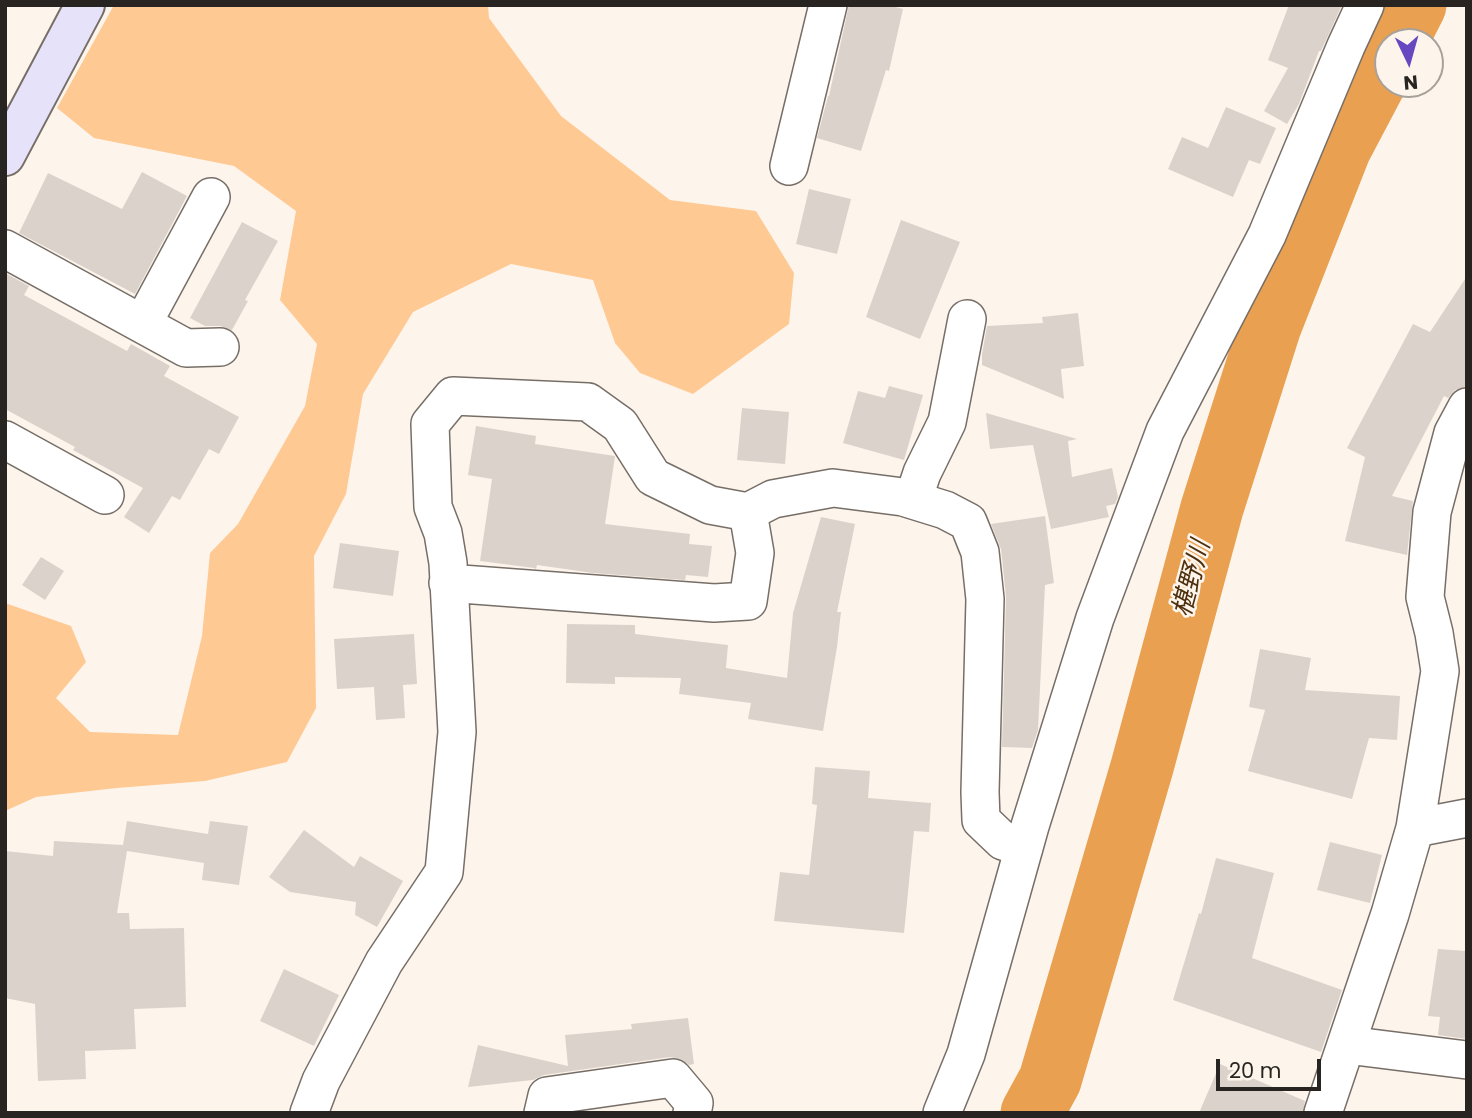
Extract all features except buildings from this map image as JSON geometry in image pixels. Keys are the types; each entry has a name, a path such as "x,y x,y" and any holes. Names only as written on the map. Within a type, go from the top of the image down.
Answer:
{"main road":[{"path":"5,156 85,5"}],"street":[{"path":"789,166 828,5"},
{"path":"942,1113 966,1054 1024,848 1095,618 1165,431 1267,235 1365,5"},
{"path":"143,323 211,197"},
{"path":"5,249 186,348 220,347"},
{"path":"913,500 922,473 947,422 967,319"},
{"path":"309,1113 321,1081 384,962 444,872 457,732 449,583 443,533 433,508 430,424 453,396 587,402 620,425 653,477 710,505 748,512 773,499 833,488 913,500 945,510 968,522 980,552 985,599 981,820 1003,841 1024,848"},
{"path":"1323,1113 1390,914 1415,828 1440,671 1425,597 1432,512 1453,433 1467,407"},
{"path":"5,440 104,495"},
{"path":"449,583 714,603 748,601 755,553 748,512"},
{"path":"1415,828 1467,818"},
{"path":"1347,1045 1467,1059"},
{"path":"543,1113 547,1096 673,1078 694,1102 692,1113"}],"shaded area":[{"path":"114,5 488,5 489,18 561,116 670,200 756,211 794,273 789,324 693,394 640,373 615,343 593,280 511,264 413,312 363,394 346,494 314,556 316,708 287,762 205,781 36,797 5,811 5,603 71,626 86,662 56,698 90,732 178,735 202,636 210,553 238,524 305,406 317,344 280,300 296,211 234,166 94,138 57,108"}],"waterway":[{"name":"椹野川","path":"1403,28 1415,5"},
{"name":"椹野川","path":"1032,1113 1050,1080 1142,767 1212,508 1270,326 1340,148 1374,84"}]}
